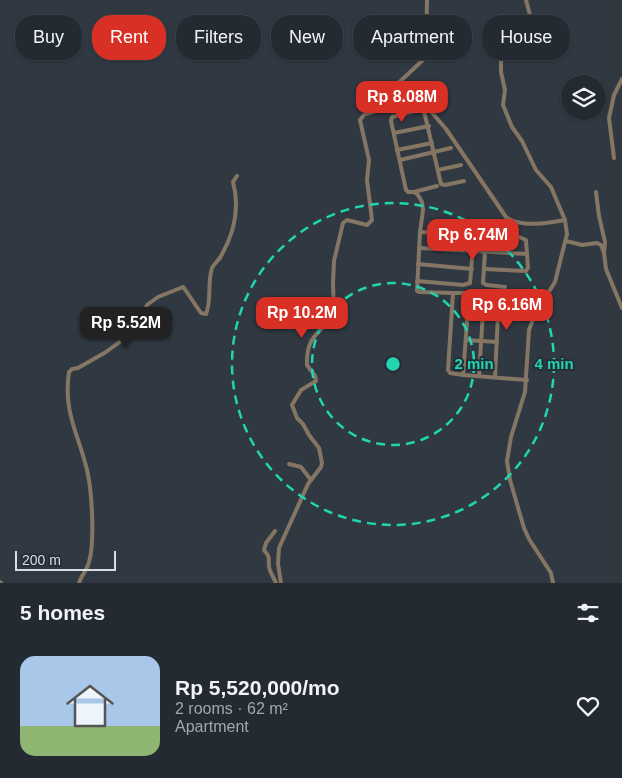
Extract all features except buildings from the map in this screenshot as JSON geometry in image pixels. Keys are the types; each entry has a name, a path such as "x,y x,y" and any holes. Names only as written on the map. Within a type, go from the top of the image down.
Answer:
{"street":[{"path":"281,583 278,564 279,548 310,480 321,467 321,451 297,418 292,405 301,390 316,381 315,376 307,365 308,350 320,328 334,316 334,261 343,223 347,220 367,225 372,220 367,180 369,160 360,120 423,60 426,52 427,0"},
{"path":"526,0 531,19 530,27 510,43 501,58 504,90 503,105 512,127 522,141 536,170 551,187 568,230 555,282 535,314 529,330 526,356 527,380 523,403 511,437 507,461 524,528 551,573 553,583"},
{"path":"614,158 608,118 614,95 622,79"},
{"path":"365,114 384,108 406,95 428,108 446,129 506,217 514,221 536,224 565,220"},
{"path":"437,186 414,192 407,191 391,118 399,114 422,110 426,115 429,126 442,185 464,180"},
{"path":"394,133 429,126"},
{"path":"398,150 432,143"},
{"path":"400,160 451,148"},
{"path":"438,170 461,164"},
{"path":"79,583 87,568 92,541 91,498 87,470 68,407 69,372 106,352 125,338 140,320 147,305 176,288 183,287 201,313 206,314 209,306 212,268 222,255 232,233 238,202 233,182 237,176"},
{"path":"414,192 420,198 423,207 418,264 418,292 468,294 463,375"},
{"path":"596,192 598,216 605,242 606,270 616,298 622,308"},
{"path":"420,232 524,238 528,254 528,268 526,271 484,268"},
{"path":"417,281 466,285 470,283 474,235"},
{"path":"566,241 582,245 599,244 604,253"},
{"path":"419,248 528,254"},
{"path":"485,252 484,284 505,287"},
{"path":"418,264 472,269"},
{"path":"453,293 448,370 450,373 527,380"},
{"path":"468,310 498,313 496,377"},
{"path":"479,376 483,311"},
{"path":"466,340 498,342"},
{"path":"289,464 301,467 310,480"},
{"path":"275,531 265,544 264,550 268,554 269,566 276,583"}]}
